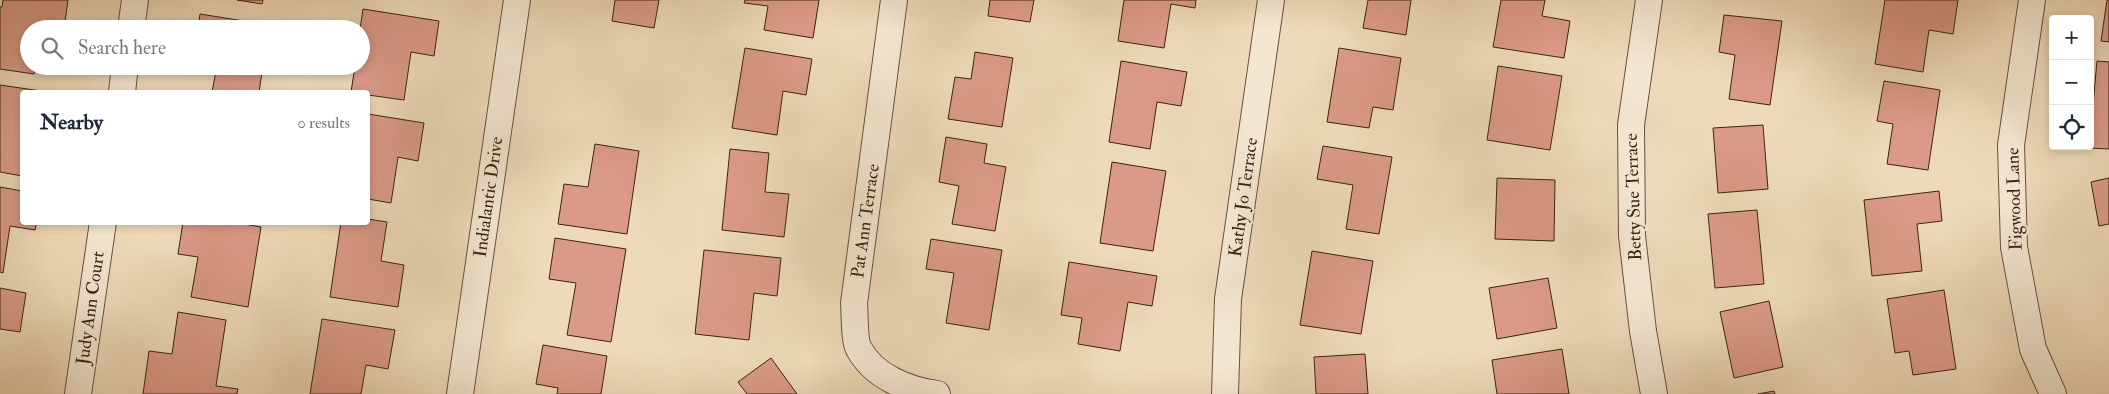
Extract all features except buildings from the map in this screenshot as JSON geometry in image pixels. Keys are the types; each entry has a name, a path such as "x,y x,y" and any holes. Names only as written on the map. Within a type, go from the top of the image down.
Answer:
{"street":[{"path":"132,20 135,0"},
{"name":"Indialantic Drive","path":"460,394 517,0"},
{"name":"Pat Ann Terrace","path":"894,0 854,303 858,348 880,374 914,391 937,394"},
{"name":"Kathy Jo Terrace","path":"1225,394 1228,299 1271,0"},
{"name":"Betty Sue Terrace","path":"1649,0 1631,124 1632,236 1643,331 1654,394"},
{"name":"Figwood Lane","path":"2032,0 2011,145 2014,247 2032,349 2053,394"},
{"path":"122,90 124,75"},
{"name":"Judy Ann Court","path":"78,394 103,225"}]}
